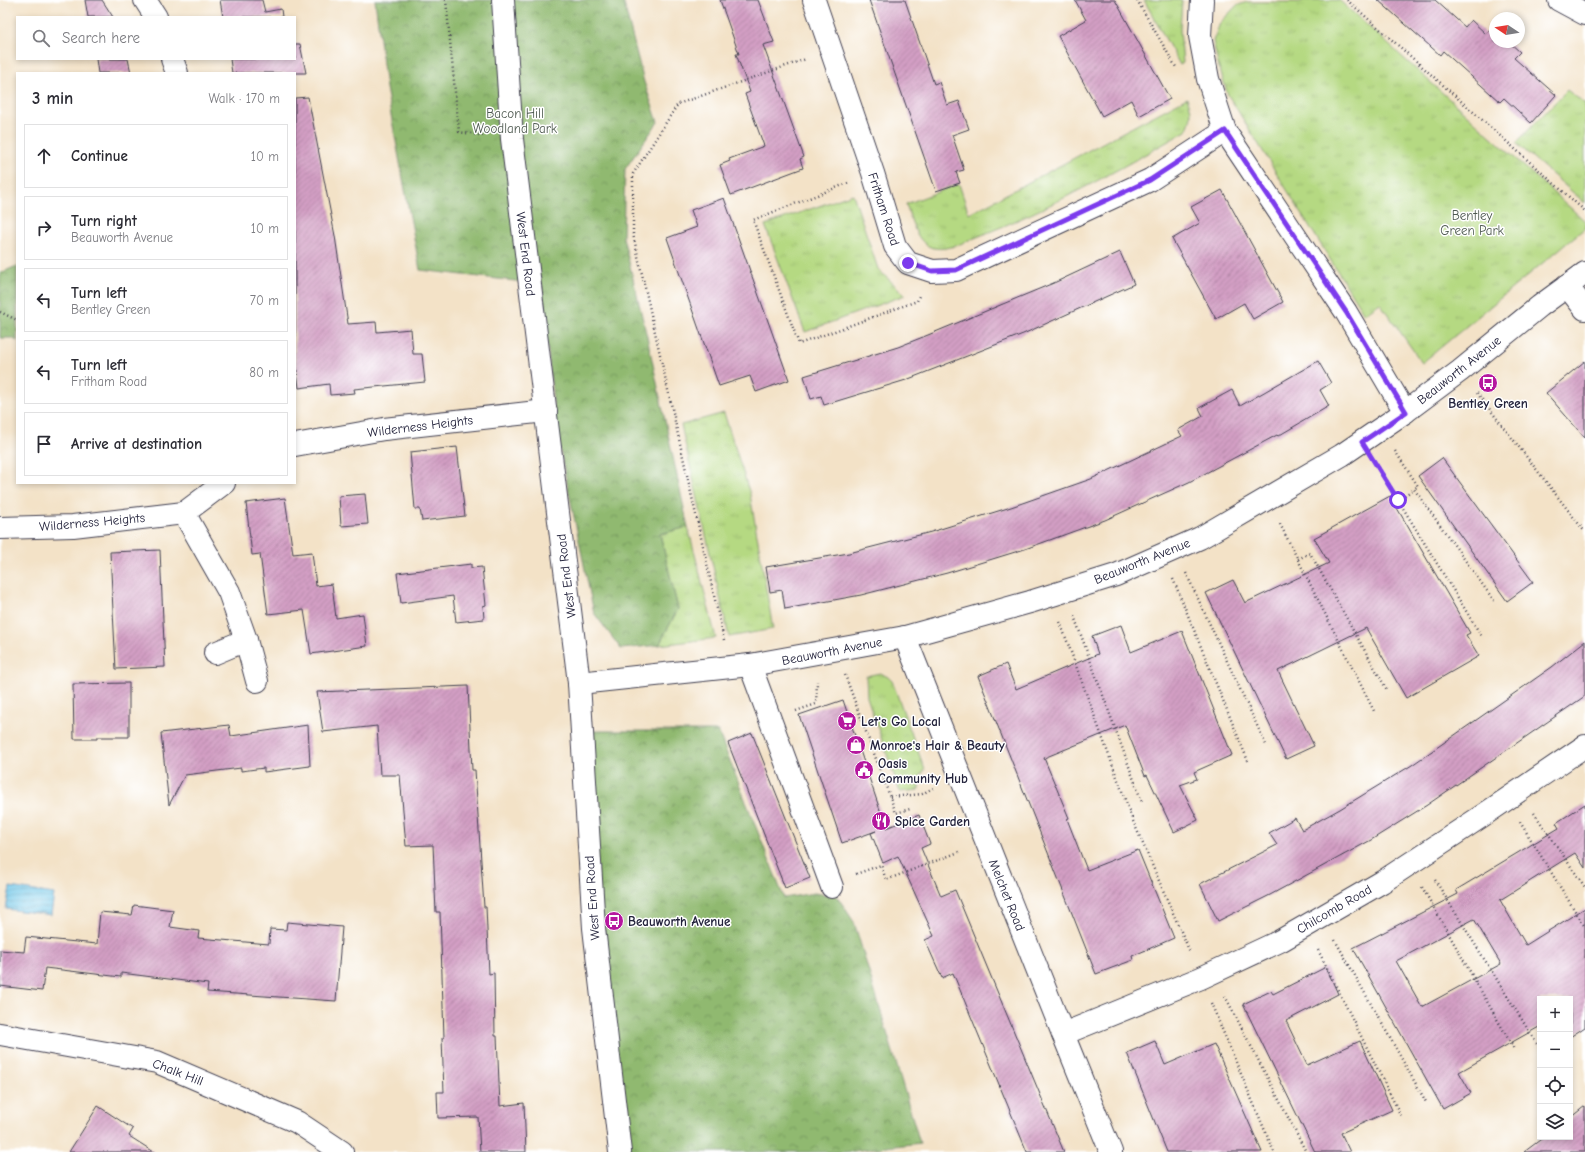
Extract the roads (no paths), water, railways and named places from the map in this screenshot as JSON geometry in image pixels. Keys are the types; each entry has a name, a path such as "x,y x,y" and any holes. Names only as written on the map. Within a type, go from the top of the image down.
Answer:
{"street":[{"path":"145,0 155,16"},
{"name":"West End Road","path":"503,0 512,139 579,683 594,928 620,1152"},
{"name":"Fritham Road","path":"814,0 895,246 908,263 932,271 956,270 1150,180 1225,131"},
{"path":"1202,0 1200,36 1208,79 1225,131 1346,312 1406,412"},
{"path":"1559,0 1585,14"},
{"path":"172,60 177,72"},
{"name":"Beauworth Avenue","path":"579,683 740,666 905,637 1116,575 1200,538 1362,442 1406,412 1460,371 1540,306 1585,273"},
{"path":"1567,286 1585,309"},
{"name":"Wilderness Heights","path":"296,445 384,429 546,411"},
{"path":"223,484 184,513 229,592 246,640 257,681"},
{"name":"Wilderness Heights","path":"0,528 74,526 184,513"},
{"name":"Melchet Road","path":"905,637 1111,1152"},
{"path":"216,653 246,640"},
{"path":"740,666 832,886"},
{"name":"Chilcomb Road","path":"1063,1034 1207,976 1280,941 1382,882 1415,861 1585,746"},
{"name":"Chalk Hill","path":"0,1034 157,1062 298,1122 342,1152"}],"water":[{"path":"10,887 54,894 51,915 6,909"}],"place":[{"name":"Bentley Green","path":"1488,383"},
{"name":"Let's Go Local","path":"847,721"},
{"name":"Monroe's Hair & Beauty","path":"856,745"},
{"name":"Oasis Community Hub","path":"864,770"},
{"name":"Spice Garden","path":"881,821"},
{"name":"Beauworth Avenue","path":"614,921"}],"park label":[{"name":"Bacon Hill Woodland Park","path":"515,120"},
{"name":"Bentley Green Park","path":"1472,222"}]}
